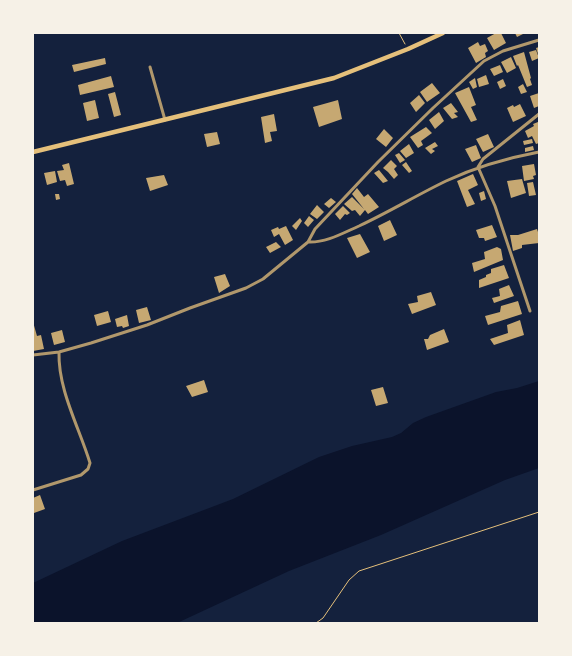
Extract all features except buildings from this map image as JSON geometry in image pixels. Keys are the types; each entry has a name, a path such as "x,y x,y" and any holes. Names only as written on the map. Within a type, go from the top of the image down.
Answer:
{"main road":[{"path":"33,152 334,78 408,49 443,33"}],"street":[{"path":"33,355 59,352 147,325 246,288 263,279 308,242 315,229 378,162 484,61 503,51 539,40"},
{"path":"150,67 165,120"},
{"path":"478,167 483,159 539,114"},
{"path":"308,242 319,243 339,235 388,212 446,181 478,167 513,157 539,152"},
{"path":"478,167 495,206 530,311"},
{"path":"33,490 81,475 88,469 90,463 67,398 59,366 59,352"}],"path":[{"path":"399,33 408,49"},
{"path":"316,623 323,618 349,580 359,571 539,512"}],"water":[{"path":"539,381 539,468 505,480 381,535 289,571 177,623 33,623 33,583 122,541 233,499 319,457 352,446 392,437 401,433 413,423 426,417 496,392 517,388"}]}
